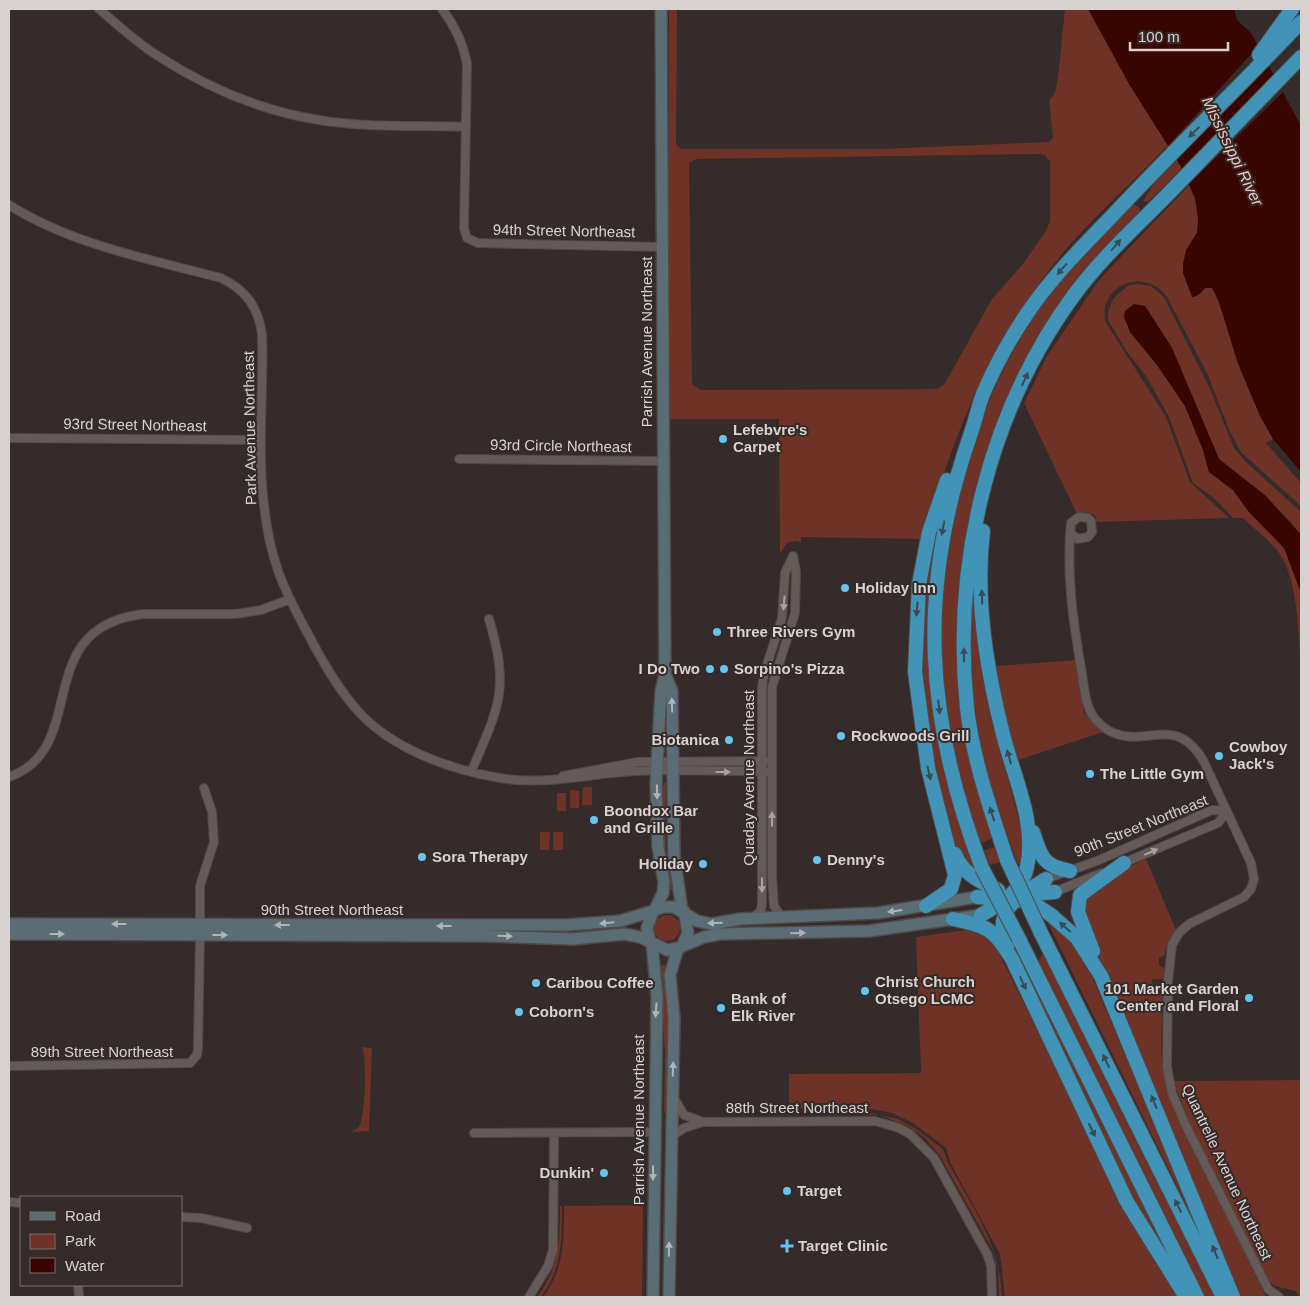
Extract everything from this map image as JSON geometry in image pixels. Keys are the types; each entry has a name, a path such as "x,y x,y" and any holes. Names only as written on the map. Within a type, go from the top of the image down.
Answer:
{"highway":[{"path":"1221,105 1292,9"},
{"path":"1197,1297 982,868 958,800 947,755 935,668 933,623 936,579 943,529 952,491 983,396 1005,350 1028,312 1076,252 1156,168 1221,105 1301,22"},
{"path":"1223,1297 1041,933 1007,860 985,795 974,749 967,709 964,624 973,534 992,459 1012,406 1052,328 1075,295 1126,234 1169,193 1301,57"},
{"path":"1261,98 1301,66"},
{"path":"1012,406 995,463 985,510 981,548 982,600 987,658 1002,731 1026,814 1044,861 1055,868 1070,871"},
{"path":"926,906 951,889 954,882 954,867 928,768 920,717 915,672 917,608 923,559 937,507 965,433 978,414"},
{"path":"1026,814 1029,849 1027,867 1003,922 1003,934 1012,960 1127,1202 1186,1297"},
{"path":"944,830 958,862 964,870 978,880 1051,915 1072,933 1101,976"},
{"path":"1124,863 1080,895 1078,912 1101,976 1233,1297"},
{"path":"982,915 1046,879"},
{"path":"977,897 1014,897 1056,892"},
{"path":"953,919 988,928 994,932 1012,960"}],"main road":[{"name":"Parrish Avenue Northeast","path":"654,910 663,893 664,882 658,847 658,766 661,691 666,674 661,9"},
{"name":"Parrish Avenue Northeast","path":"666,674 672,691 674,855 683,911"},
{"path":"977,897 926,906 852,915 752,919 712,924 697,921 683,911 668,906 654,910 647,928 651,943 666,950 720,934 869,931 982,915"},
{"name":"90th Street Northeast","path":"9,934 566,925 620,921 654,910"},
{"path":"680,947 688,933 683,911"},
{"name":"90th Street Northeast","path":"9,924 574,938 624,934 651,943"},
{"name":"Parrish Avenue Northeast","path":"651,943 656,988 653,1297"},
{"name":"Parrish Avenue Northeast","path":"669,1297 674,1018 670,975 680,947"},
{"path":"654,1132 671,1142"}],"street":[{"path":"99,9 164,60 201,80 261,106 302,117 338,122 466,127 467,64 464,48 458,34 442,9"},
{"name":"94th Street Northeast","path":"466,127 464,228 467,238 478,243 662,247"},
{"name":"Park Avenue Northeast","path":"9,205 56,231 99,246 221,278 242,291 256,309 262,334 262,485 267,530 277,573 288,600 348,700 381,731 408,748 471,772 500,779 547,780 620,764 674,767"},
{"name":"93rd Street Northeast","path":"9,438 261,440"},
{"name":"93rd Circle Northeast","path":"459,459 663,461"},
{"name":"Quantrelle Avenue Northeast","path":"1072,533 1070,589 1085,691 1091,712 1104,728 1114,733 1133,736 1168,734 1187,741 1203,760 1251,863 1253,884 1244,897 1189,924 1174,939 1170,952 1168,975 1167,1067 1172,1093 1185,1124 1268,1289 1279,1297"},
{"name":"Quaday Avenue Northeast","path":"752,919 761,910 762,904 761,761 764,674 782,618 785,573 793,556 796,572 794,613 772,687 773,891 774,906 782,918"},
{"path":"9,777 20,772 42,752 53,732 71,662 84,642 103,626 128,616 248,612 288,600"},
{"path":"471,772 498,708 500,694 500,668 489,619"},
{"path":"674,767 771,761"},
{"path":"674,767 771,772"},
{"path":"200,930 200,886 214,842 212,812 204,788"},
{"name":"90th Street Northeast","path":"1046,879 1070,871 1212,810 1227,811"},
{"name":"90th Street Northeast","path":"1056,892 1218,824 1227,811"},
{"name":"89th Street Northeast","path":"9,1066 183,1065 194,1060 198,1048 200,930"},
{"name":"88th Street Northeast","path":"672,1096 684,1115 703,1122"},
{"name":"88th Street Northeast","path":"671,1142 684,1128 703,1122 875,1121 899,1128 916,1140 934,1158 982,1243 991,1266 992,1297"},
{"path":"474,1133 654,1132"},
{"path":"529,1297 548,1266 553,1250 554,1133"},
{"path":"182,1217 201,1218 247,1228"}],"green space":[{"path":"669,9 677,9 676,144 681,149 881,149 1049,142 1053,138 1049,101 1055,92 1058,78 1065,9 1088,9 1182,168 1148,202 1143,201 1157,178 1168,149 1165,148 1074,240 1037,286 995,353 978,389 948,463 924,539 801,537 801,542 787,543 780,554 779,419 669,419","holes":["1045,155 1050,162 1050,221 1046,231 1023,264 992,299 944,385 937,389 701,390 692,384 689,163 696,159"]},
{"path":"1189,185 1198,214 1198,229 1191,241 1200,294 1204,288 1212,288 1241,371 1273,439 1266,443 1301,483 1301,506 1241,452 1230,432 1207,373 1167,297 1158,288 1147,283 1136,282 1116,289 1109,297 1105,308 1105,321 1166,417 1190,482 1229,518 1095,522 1096,517 1090,513 1077,514 1024,403 1047,356 1099,280"},
{"path":"1132,203 1140,208 1140,212 1095,261 1024,365 991,440 969,521 959,605 993,838 982,843 973,825 961,783 943,687 940,625 945,563 956,502 973,441 997,384 1026,330 1068,270"},
{"path":"1136,284 1151,286 1164,297 1210,389 1234,448 1247,463 1301,512 1301,535 1290,521 1219,459 1172,348 1145,306 1130,332 1157,365 1185,406 1203,450 1209,472 1233,490 1249,512 1278,541 1287,553 1301,593 1301,669 1294,593 1286,565 1271,544 1243,518 1233,518 1214,498 1193,483 1169,417 1146,376 1127,352 1108,320 1108,313 1113,299 1127,286"},
{"path":"930,547 933,547 928,632 934,715 941,756 951,796 980,876 955,848 936,784 918,643"},
{"path":"977,574 990,709 1023,837 1022,863 1018,864 989,780 977,723 971,664 971,611"},
{"path":"1076,660 1084,713 1103,732 1015,761 994,666"},
{"path":"661,783 666,783 666,852 673,890 667,890"},
{"path":"583,787 592,787 592,805 582,805"},
{"path":"570,790 579,791 579,808 570,808"},
{"path":"557,793 566,793 566,811 557,811"},
{"path":"540,832 550,832 549,850 540,850"},
{"path":"553,832 563,832 563,850 553,850"},
{"path":"995,847 1004,861 990,865 984,850"},
{"path":"1146,859 1176,930 1169,940 1164,956 1159,958 1159,965 1164,968 1164,979 1152,979 1152,985 1163,985 1162,1065 1170,1099 1266,1297 1238,1297 1150,1075 1089,939 1082,900 1118,872"},
{"path":"667,915 676,919 680,928 676,937 667,941 658,937 654,928 658,919"},
{"path":"1049,921 1075,945 1085,960 1201,1235 1048,923"},
{"path":"966,930 982,935 984,932 993,941 1089,1136 1183,1297 1005,1297 1000,1254 951,1164 946,1148 913,1123 892,1113 871,1109 789,1108 789,1074 921,1073 916,937"},
{"path":"1009,934 1173,1265 1147,1231 1022,976"},
{"path":"1042,955 1046,955 1218,1297 1203,1297 1037,963"},
{"path":"659,965 665,965 669,1027 667,1113 664,1113 665,1053"},
{"path":"362,1047 372,1048 369,1131 350,1132 356,1130 362,1116 365,1072"},
{"path":"1301,1080 1300,1297 1296,1291 1274,1286 1267,1278 1188,1120 1174,1081"},
{"path":"791,1112 871,1113 898,1119 916,1129 943,1149 948,1163 976,1211 991,1243 996,1260 1000,1278 1002,1297 999,1297 998,1270 992,1249 940,1156 925,1138 906,1125 879,1115"},
{"path":"643,1205 642,1297 543,1297 550,1287 559,1265 563,1243 564,1206"},
{"path":"560,1206 562,1206 562,1231 557,1265 548,1286 541,1297 537,1297 550,1276 557,1254 560,1231"}],"water":[{"name":"Mississippi River","path":"1088,9 1234,9 1237,20 1251,33 1301,126 1301,472 1273,439 1260,416 1238,363 1218,299 1212,288 1205,288 1200,294 1192,297 1183,273 1183,264 1186,250 1197,233 1198,219 1195,197 1180,165 1129,84"},
{"path":"1134,304 1145,306 1172,348 1219,459 1266,496 1301,535 1301,593 1284,548 1249,512 1233,490 1209,472 1203,450 1185,406 1157,365 1130,332 1124,317 1125,311"}],"pier":[{"path":"1260,44 1271,63 1174,160 1167,147"},
{"path":"1277,73 1286,89 1187,186 1180,170"}],"place":[{"name":"Lefebvre's Carpet","path":"723,439"},
{"name":"Holiday Inn","path":"845,588"},
{"name":"Three Rivers Gym","path":"717,632"},
{"name":"I Do Two","path":"710,669"},
{"name":"Sorpino's Pizza","path":"724,669"},
{"name":"Rockwoods Grill","path":"841,736"},
{"name":"Biotanica","path":"729,740"},
{"name":"Cowboy Jack's","path":"1219,756"},
{"name":"The Little Gym","path":"1090,774"},
{"name":"Boondox Bar and Grille","path":"594,820"},
{"name":"Sora Therapy","path":"422,857"},
{"name":"Denny's","path":"817,860"},
{"name":"Holiday","path":"703,864"},
{"name":"Caribou Coffee","path":"536,983"},
{"name":"Christ Church Otsego LCMC","path":"865,991"},
{"name":"101 Market Garden Center and Floral","path":"1249,998"},
{"name":"Bank of Elk River","path":"721,1008"},
{"name":"Coborn's","path":"519,1012"},
{"name":"Dunkin'","path":"604,1173"},
{"name":"Target","path":"787,1191"},
{"name":"Target Clinic","path":"787,1246"}]}
